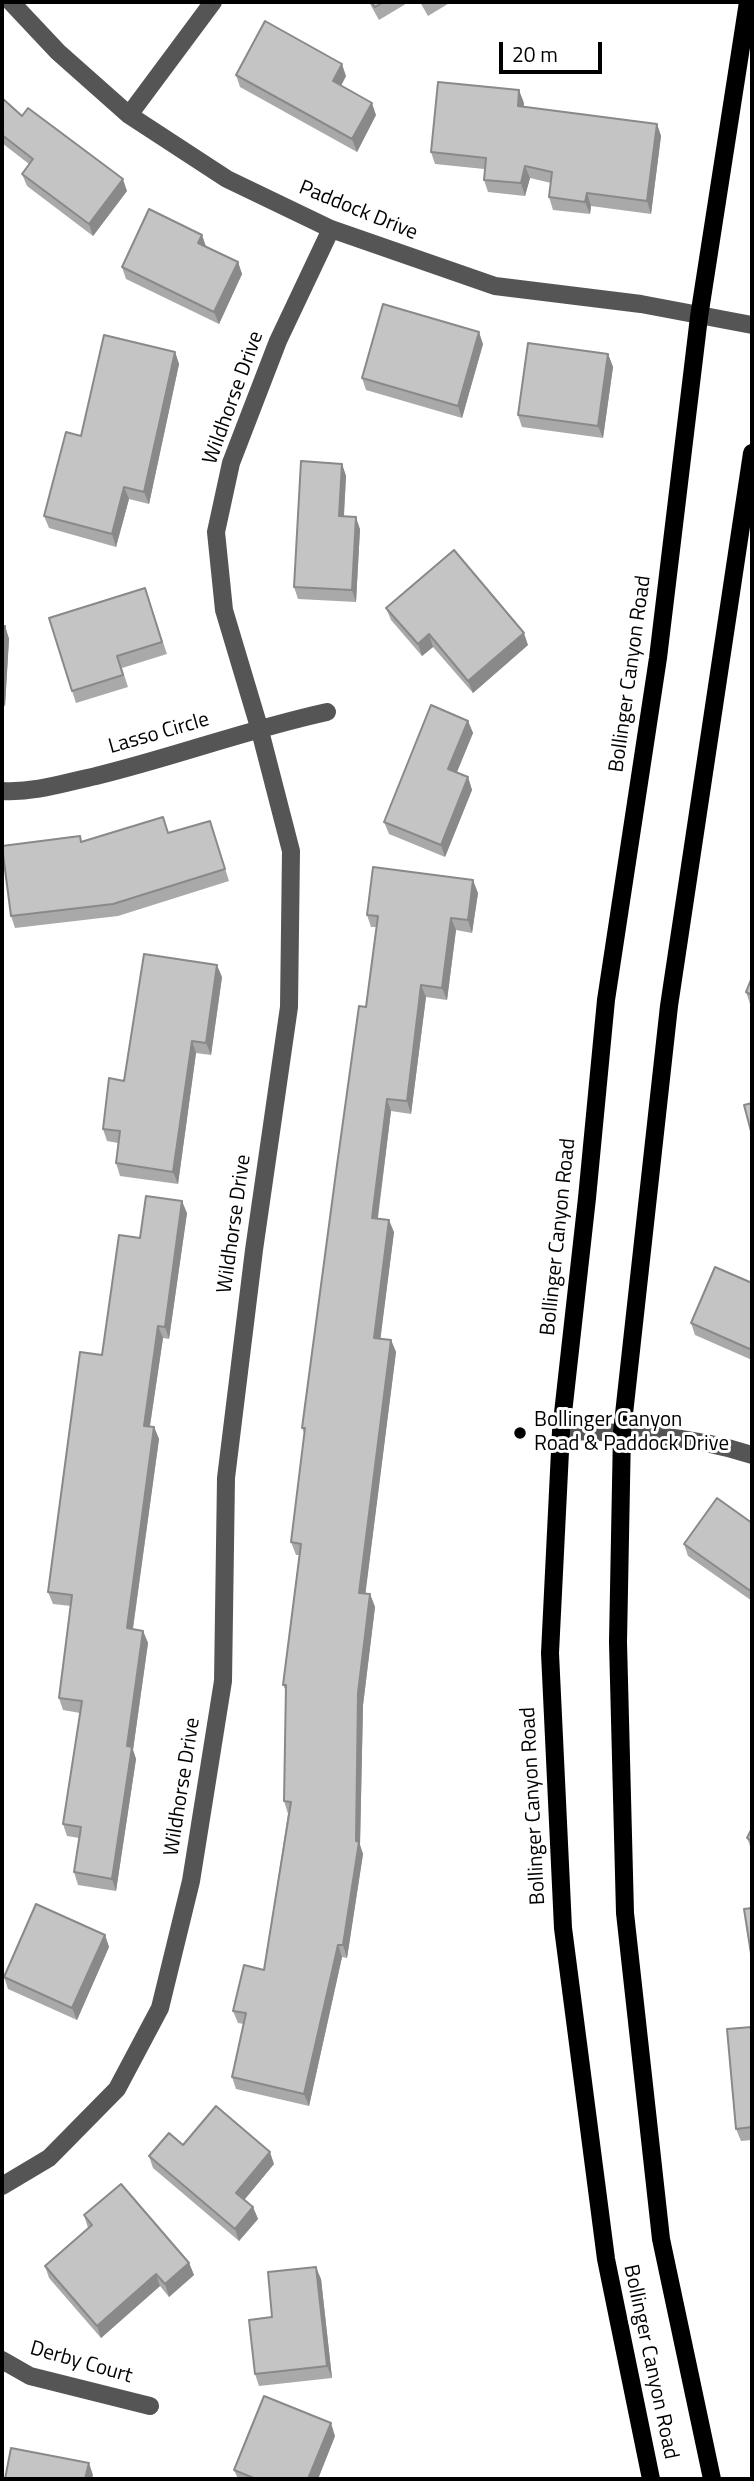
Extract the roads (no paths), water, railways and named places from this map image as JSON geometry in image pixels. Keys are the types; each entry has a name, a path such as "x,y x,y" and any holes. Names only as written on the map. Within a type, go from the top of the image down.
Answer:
{"main road":[{"name":"Bollinger Canyon Road","path":"651,2479 606,2259 563,1928 550,1653 561,1431 606,1000 658,658 699,317 748,2"},
{"name":"Bollinger Canyon Road","path":"712,2479 661,2239 625,1913 618,1642 622,1432 669,1006 752,453"}],"street":[{"name":"Paddock Drive","path":"10,2 58,52 129,115 227,179 331,229 495,286 641,304 752,325"},
{"path":"129,115 213,2"},
{"name":"Wildhorse Drive","path":"2,2186 49,2158 117,2089 160,2008 191,1881 223,1681 226,1478 254,1250 289,1007 290,851 259,727 224,610 216,532 231,463 278,341 331,229"},
{"name":"Lasso Circle","path":"2,791 26,793 161,761 259,727 327,712"},
{"path":"561,1431 622,1432 720,1445 752,1455"},
{"name":"Derby Court","path":"2,2360 30,2376 150,2406"}],"place":[{"name":"Bollinger Canyon Road & Paddock Drive","path":"520,1433"}]}
